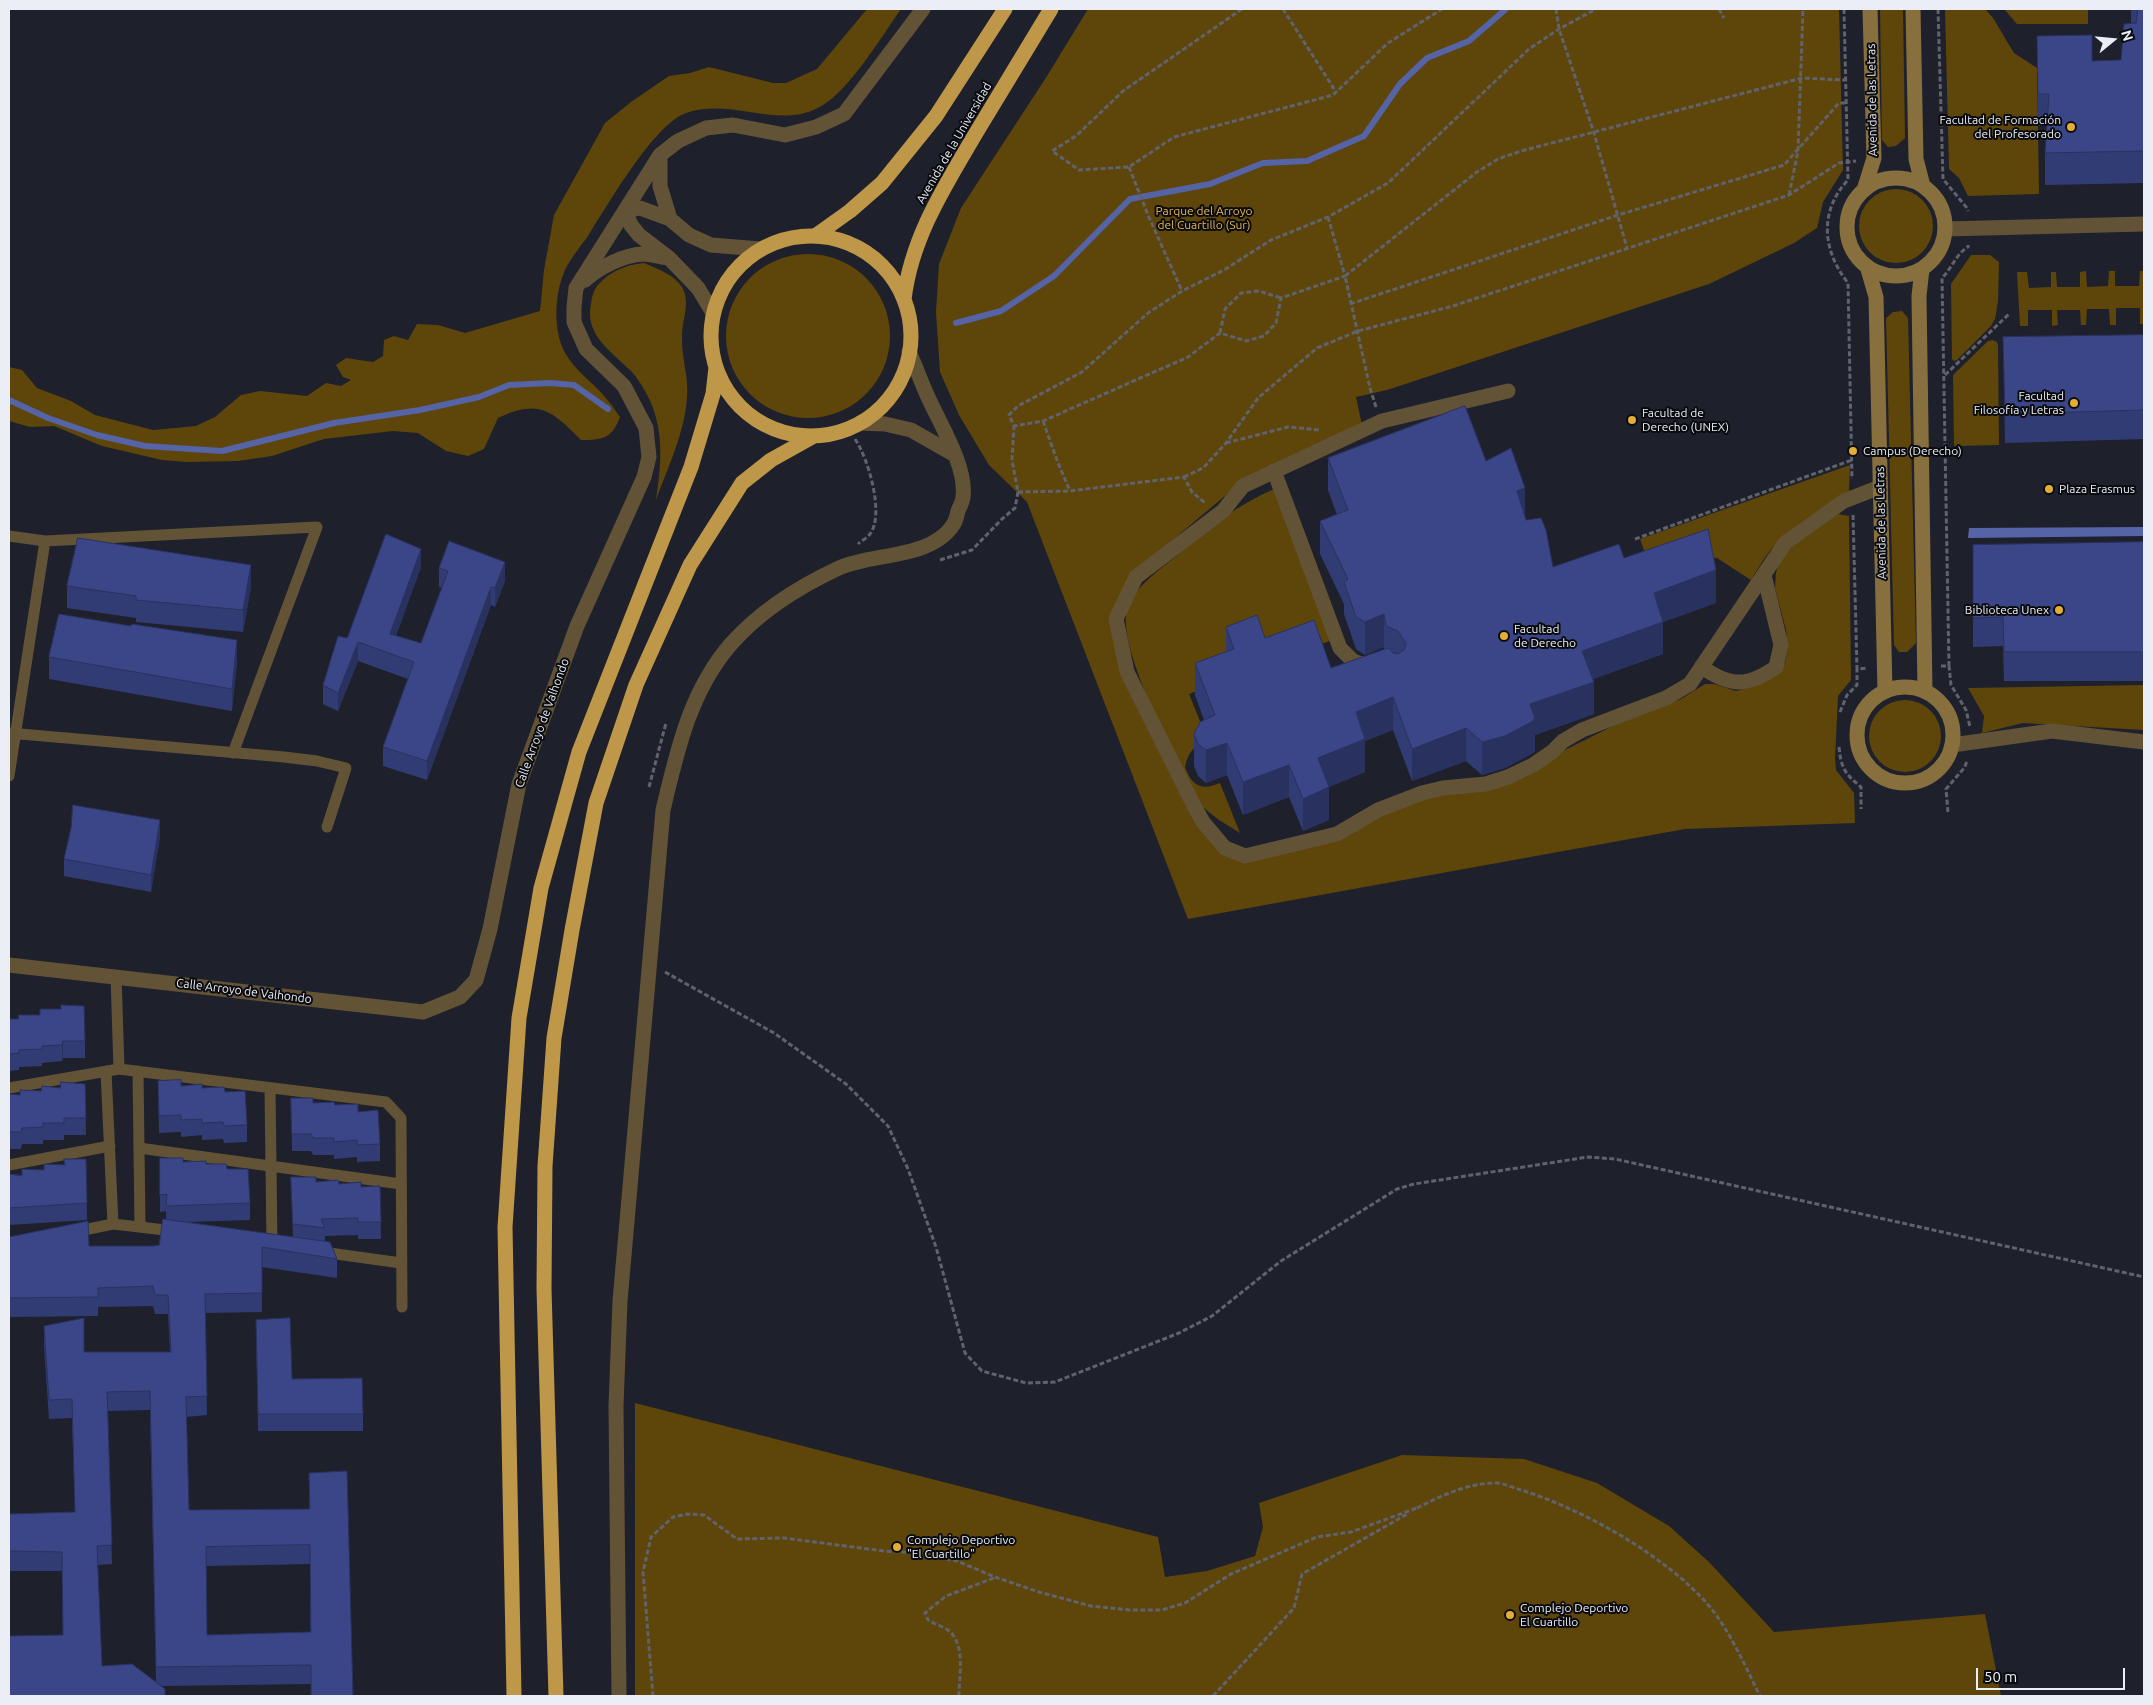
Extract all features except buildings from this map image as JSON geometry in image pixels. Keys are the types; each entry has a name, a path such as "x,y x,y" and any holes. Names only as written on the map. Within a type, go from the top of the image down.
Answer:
{"highway":[{"path":"815,236 850,211 882,183 936,116 1005,9"},
{"name":"Avenida de la Universidad","path":"904,300 906,277 920,235 939,195 1051,9"},
{"path":"514,1696 505,1227 519,1018 541,888 579,752 690,467 713,394 716,367 711,335 717,300 730,276 739,266 760,250 786,239 815,236 846,243 874,259 892,277 904,300 909,326 909,352 903,373 893,393 878,410 853,426 814,436 771,460 742,483 690,565 636,685 596,803 572,930 554,1038 544,1166 544,1289 556,1696"},
{"path":"716,367 728,391 737,402 760,422 788,433 814,436"}],"main road":[{"name":"Avenida de las Letras","path":"1864,190 1874,158 1870,9"},
{"path":"1913,9 1916,159 1923,186"},
{"path":"1892,178 1905,179 1923,186 1938,201 1943,214 1945,229 1940,249 1922,269 1909,274 1896,276 1882,274 1867,266 1852,248 1847,229 1852,205 1864,190 1880,180 1892,178"},
{"name":"Avenida de las Letras","path":"1867,266 1876,297 1885,691"},
{"path":"1922,269 1919,296 1925,691"},
{"path":"1905,686 1925,691 1938,700 1948,713 1953,728 1952,745 1943,765 1932,775 1918,782 1895,782 1875,773 1861,755 1857,733 1860,718 1867,704 1885,691 1905,686"}],"street":[{"path":"670,219 660,186 660,155 678,141 706,128 732,125 786,135 816,127 844,114 923,9"},
{"name":"Calle Arroyo de Valhondo","path":"9,965 422,1012 460,997 476,980 490,929 519,784 577,626 644,477 649,457 646,428 624,386 586,350 574,322 576,288 660,155"},
{"path":"714,313 698,288 669,258 639,235 631,225 625,211 640,208 670,219 689,235 711,245 760,250"},
{"path":"1945,229 1968,230 2144,224"},
{"path":"576,288 596,270 619,260 643,254 669,258"},
{"path":"619,1696 616,1406 620,1301 663,810 678,744 704,681 731,644 753,622 780,599 840,567 869,559 906,554 936,541 953,525 963,497 962,480 955,456 909,352"},
{"path":"1508,391 1382,421 1243,486 1223,511 1136,577 1116,619 1127,672 1194,806 1203,822 1225,848 1245,856 1337,834 1378,810 1422,793 1443,788 1486,784 1508,777 1532,765 1552,752 1563,741 1582,730 1666,698 1690,684 1785,544 1844,502 1880,487"},
{"path":"853,426 885,424 911,430 955,456"},
{"path":"1274,471 1340,648 1353,661 1364,666 1382,668"},
{"path":"1702,667 1717,678 1742,683 1761,678 1776,667 1781,646 1764,576"},
{"path":"1952,745 2052,731 2144,742"}],"lane":[{"path":"9,536 45,541 317,527 233,752"},
{"path":"9,776 12,733 45,541"},
{"path":"12,733 233,752 317,761 346,768 327,826"},
{"path":"116,976 119,1069"},
{"path":"9,1088 119,1069 386,1102 401,1118 402,1307"},
{"path":"106,1071 113,1224"},
{"path":"138,1071 140,1226"},
{"path":"270,1088 272,1245"},
{"path":"9,1165 110,1146"},
{"path":"139,1148 401,1184"},
{"path":"66,1234 113,1224 187,1233"},
{"path":"312,1251 401,1264"}],"path":[{"path":"1242,9 1123,91 1076,136 1052,150 1079,170 1129,167 1174,137 1333,95 1388,43 1442,9"},
{"path":"1283,9 1336,92"},
{"path":"1556,9 1559,29 1594,133 1627,248"},
{"path":"937,561 972,550 1015,508 1018,492 1012,460 1014,426 1009,415 1018,406 1082,372 1148,314 1182,291 1224,270 1271,240 1328,217 1388,183 1529,49 1559,29 1596,9"},
{"path":"1720,9 1724,18"},
{"path":"1789,195 1798,151 1803,9"},
{"path":"1840,712 1847,696 1857,685 1848,283 1841,274 1826,231 1827,216 1832,202 1840,188 1848,180 1846,162 1844,9"},
{"path":"1938,9 1943,179 1968,208 1968,247 1960,251 1951,269 1942,278 1949,666 1952,685 1966,710 1973,742 1965,767 1946,789 1948,812"},
{"path":"1014,426 1044,421 1188,357 1220,333 1225,309 1240,293 1259,291 1281,298 1345,276 1477,172 1498,159 1542,145 1802,78 1846,80"},
{"path":"1350,304 1618,215 1784,165 1839,103 1846,103"},
{"path":"1018,492 1070,491 1184,477 1203,468 1226,443 1258,398 1317,348 1358,331 1452,306 1789,195 1839,164 1846,162"},
{"path":"1129,167 1182,291"},
{"path":"1328,217 1345,276 1370,388 1382,421"},
{"path":"1220,333 1246,341 1264,336 1276,323 1281,298"},
{"path":"1944,376 2010,313"},
{"path":"1044,421 1070,491"},
{"path":"853,426 877,500 877,516 870,534 857,544"},
{"path":"1226,443 1288,427 1315,428 1344,439"},
{"path":"1635,539 1852,460"},
{"path":"1184,477 1192,492 1201,501 1223,511"},
{"path":"1925,666 1949,666"},
{"path":"1857,669 1884,668"},
{"path":"647,795 668,719"},
{"path":"1839,747 1841,762 1848,776 1861,787 1860,809"},
{"path":"661,980 662,971 774,1033 846,1084 888,1126 908,1169 936,1247 965,1353 982,1371 1026,1383 1055,1382 1178,1333 1212,1316 1281,1261 1397,1189 1414,1184 1588,1157 1624,1161 2144,1277"},
{"path":"1213,1696 1294,1608 1302,1574 1440,1496 1470,1486 1497,1483 1539,1496 1607,1526 1669,1568 1710,1607 1734,1644 1760,1696"},
{"path":"653,1696 644,1572 651,1537 673,1517 687,1514 704,1515 737,1539 784,1538 884,1551 918,1553 957,1561 1038,1592 1091,1606 1129,1610 1162,1610 1185,1603 1231,1574 1317,1537 1351,1532 1417,1508"},
{"path":"959,1696 960,1652 956,1637 947,1629 937,1626 928,1620 925,1613 946,1596 995,1577"}],"green space":[{"path":"867,9 901,9 855,75 833,97 823,105 807,112 790,115 704,109 686,113 673,120 632,167 570,261 562,278 558,294 557,320 559,337 567,357 573,365 612,405 620,417 610,434 605,437 595,440 581,440 552,415 544,411 524,409 498,418 484,449 468,456 446,451 418,433 393,431 324,439 272,456 238,461 187,462 162,460 102,446 54,426 30,427 9,421 9,367 22,370 37,388 71,401 95,415 153,430 196,426 215,417 241,395 260,391 307,396 326,383 341,386 351,380 343,377 336,365 346,358 373,362 383,356 384,340 394,336 408,340 417,324 438,325 465,333 540,311 544,270 554,215 605,123 631,102 669,76 690,73 709,67 773,83 786,83 817,69"},
{"name":"Parque del Arroyo del Cuartillo (Sur)","path":"1088,9 1839,9 1843,170 1823,202 1817,228 1794,243 1709,284 1387,390 1356,397 1362,425 1245,479 1131,575 1110,624 1214,836 1259,856 1376,811 1537,764 1615,725 1681,699 1705,684 1714,684 1736,691 1752,687 1775,674 1785,663 1788,648 1786,630 1775,588 1779,562 1793,545 1838,514 1849,516 1851,680 1838,696 1835,759 1836,770 1854,793 1855,823 1685,829 1188,919 1027,502 989,465 959,415 940,372 936,312 939,264 961,208"},
{"path":"1880,9 1903,9 1905,138 1896,146 1888,147 1882,140"},
{"path":"1945,9 1985,9 1993,18 2014,53 2037,68 2039,194 1968,196 1959,178 1949,169"},
{"path":"2004,9 2088,9 2088,24 2017,24"},
{"path":"1896,189 1910,192 1922,200 1930,212 1933,226 1930,240 1922,252 1910,260 1896,263 1882,260 1870,252 1862,240 1859,226 1862,212 1870,200 1882,192"},
{"path":"800,254 816,254 839,260 854,268 866,278 876,290 884,305 890,328 890,344 884,367 876,382 866,394 854,404 839,412 816,418 800,418 777,412 762,404 740,382 730,360 726,344 726,328 732,305 740,290 762,268 784,258"},
{"path":"1971,255 1990,255 1999,262 1998,301 1995,319 1991,326 1954,361 1952,359 1951,284"},
{"path":"644,263 665,272 678,282 685,293 686,299 682,336 687,389 686,410 675,449 656,500 660,440 652,405 632,372 609,350 596,334 590,315 594,292 607,276 630,265"},
{"path":"2086,271 2087,287 2108,286 2109,271 2115,271 2115,286 2139,286 2140,271 2144,271 2144,324 2140,324 2140,308 2116,308 2116,325 2110,325 2109,309 2087,309 2086,325 2081,325 2080,310 2057,310 2058,325 2052,326 2052,310 2028,310 2028,326 2020,326 2017,272 2027,272 2029,288 2051,287 2051,272 2056,272 2057,287 2080,287 2080,272"},
{"path":"1902,311 1908,318 1916,643 1907,652 1899,652 1894,645 1886,318 1893,312"},
{"path":"1993,340 1997,342 1998,346 1999,445 1954,446 1953,375 1988,341"},
{"path":"1850,465 1849,491 1799,524 1783,537 1769,552 1751,580 1717,558 1708,557 1651,569 1640,539"},
{"path":"1274,489 1332,640 1189,694 1208,741 1192,750 1185,767 1191,779 1198,785 1208,787 1220,783 1240,833 1200,805 1151,706 1139,677 1130,649 1126,625 1128,607 1132,599 1150,577 1224,517 1247,502"},
{"path":"2144,685 2144,730 2023,723 1982,733 1984,716 1968,688"},
{"path":"1905,700 1925,706 1935,716 1941,736 1935,756 1925,766 1905,772 1885,766 1875,756 1869,736 1875,716 1885,706"},
{"name":"Complejo Deportivo \"El Cuartillo\"","path":"635,1403 1158,1537 1165,1577 1207,1571 1255,1556 1263,1527 1259,1503 1402,1455 1524,1459 1597,1483 1669,1526 1709,1562 1774,1632 1985,1614 2001,1696 635,1696"}],"water":[{"path":"2144,527 2144,536 1968,538 1969,528"}],"waterway":[{"path":"956,323 1001,311 1054,276 1130,199 1210,184 1263,163 1307,161 1364,136 1400,84 1427,58 1469,41 1506,9"},
{"path":"9,400 48,418 97,435 145,446 222,451 334,423 420,410 479,397 509,385 550,383 574,385 608,409"}],"place":[{"name":"Facultad de Formación del Profesorado","path":"2071,127"},
{"name":"Facultad Filosofía y Letras","path":"2074,403"},
{"name":"Facultad de Derecho (UNEX)","path":"1632,420"},
{"name":"Campus (Derecho)","path":"1853,451"},
{"name":"Plaza Erasmus","path":"2049,489"},
{"name":"Biblioteca Unex","path":"2059,610"},
{"name":"Facultad de Derecho","path":"1504,636"},
{"name":"Complejo Deportivo \"El Cuartillo\"","path":"897,1547"},
{"name":"Complejo Deportivo El Cuartillo","path":"1510,1615"}]}
